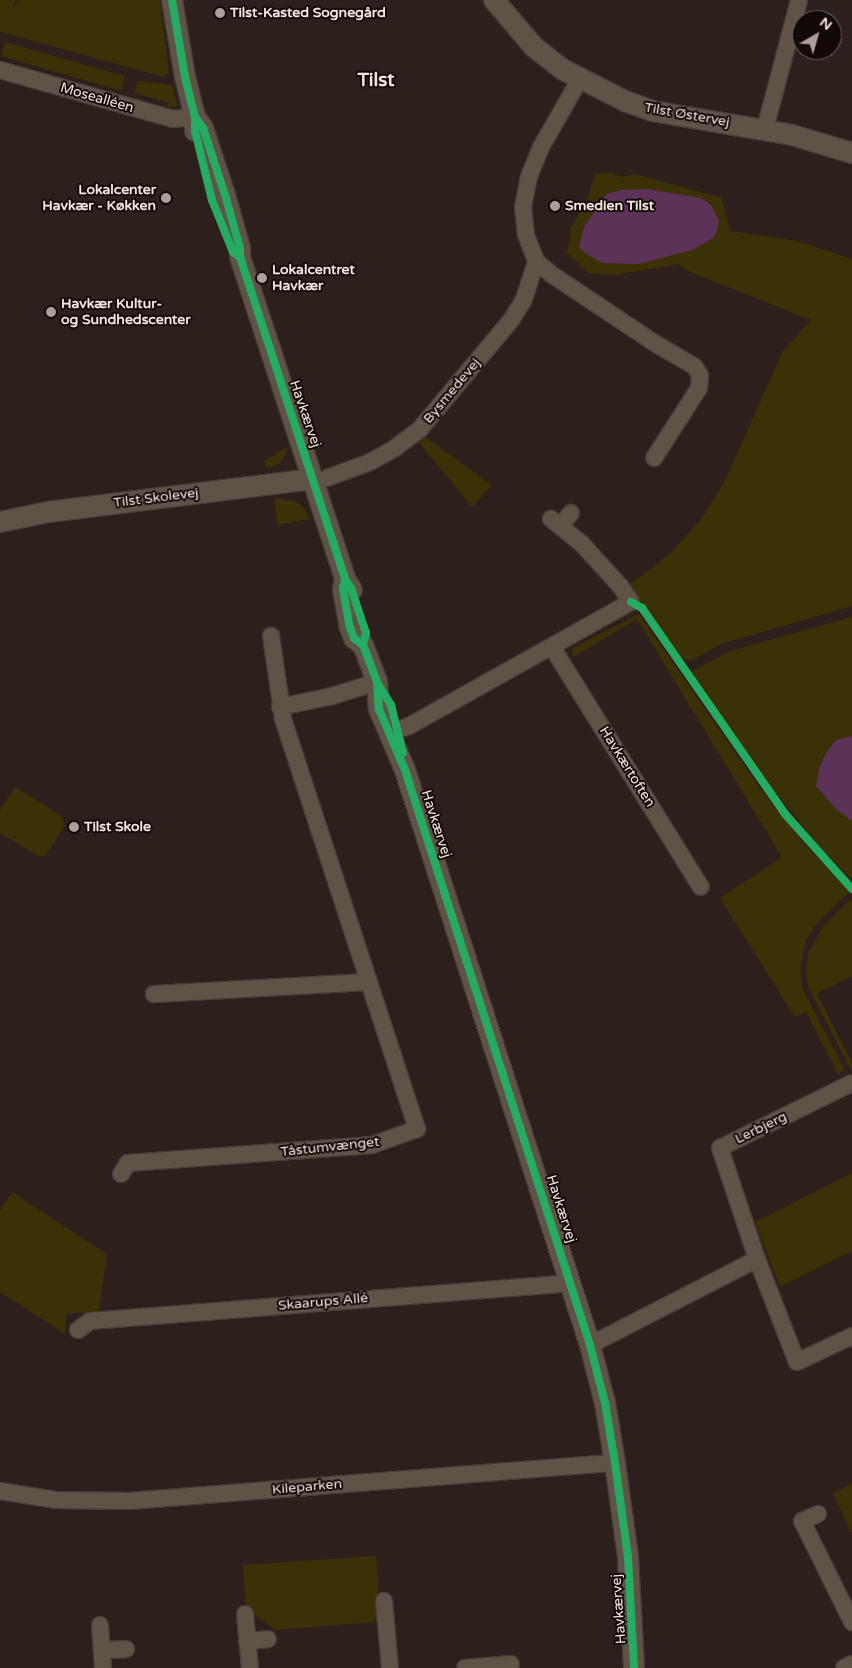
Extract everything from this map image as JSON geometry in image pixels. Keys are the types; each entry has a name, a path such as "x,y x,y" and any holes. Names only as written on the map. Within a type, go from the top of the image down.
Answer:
{"street":[{"name":"Havkærvej","path":"172,0 195,117 202,128 225,195 240,248 240,257 320,479 345,579 351,588 366,633 363,645 377,682 391,704 393,731 590,1345 605,1403 628,1557 634,1668"},
{"name":"Tilst Østervej","path":"494,0 534,47 562,69 625,101 652,111 765,128 852,153"},
{"path":"765,128 799,0"},
{"name":"Mosealléen","path":"0,70 173,119 195,117"},
{"path":"580,78 541,147 529,176 523,207 526,234 536,261 656,344 694,366 700,375 699,388 654,458"},
{"name":"Bysmedevej","path":"320,479 370,462 395,448 420,429 512,319 524,299 536,261"},
{"name":"Tilst Skolevej","path":"0,522 63,510 320,479"},
{"path":"393,731 552,647 631,602 621,587 582,544 555,522 571,512"},
{"name":"Tåstumvænget","path":"121,1174 128,1163 353,1147 386,1141 417,1130 280,707 271,636"},
{"name":"Havkærtoften","path":"552,647 701,887"},
{"path":"280,707 332,696 377,682"},
{"path":"154,994 369,982"},
{"name":"Lerbjerg","path":"852,1083 720,1148 757,1259 797,1362 852,1336"},
{"path":"590,1345 757,1259"},
{"name":"Skaarups Allé","path":"78,1330 90,1321 571,1283"},
{"name":"Kileparken","path":"0,1491 57,1500 130,1501 615,1462"},
{"path":"818,1514 802,1522 852,1622"},
{"path":"384,1601 390,1668"},
{"path":"245,1614 250,1668"},
{"path":"100,1625 103,1668"},
{"path":"247,1641 268,1639"},
{"path":"102,1650 126,1649"},
{"path":"465,1668 511,1664"},
{"path":"844,1668 852,1664"}],"shaded area":[{"path":"0,0 16,0 11,11 18,0 160,0 169,73 163,77 1,32 0,35"},
{"path":"5,42 124,76 122,89 118,90 1,56"},
{"path":"138,81 172,85 178,106 168,107 167,102 134,93"},
{"path":"611,173 622,177 635,174 722,198 730,231 797,241 852,259 852,606 721,644 692,660 683,660 647,609 627,587 671,553 701,519 724,483 783,351 811,320 688,271 679,264 613,275 588,273 567,253 571,228 589,195 595,174"},
{"path":"647,189 701,198 711,205 719,221 716,234 712,239 692,250 639,264 602,263 579,247 584,227 606,194 622,190"},
{"path":"423,435 492,485 472,507 417,440"},
{"path":"287,447 286,454 279,464 266,468 265,461"},
{"path":"275,498 294,501 304,508 309,519 277,525"},
{"path":"639,614 762,791 803,842 849,892 815,926 806,940 801,965 802,988 845,1070 838,1074 806,1012 795,1017 720,898 782,857 637,619 573,657 572,648"},
{"path":"852,617 852,880 821,848 771,787 691,674 693,671 730,651"},
{"path":"852,736 852,821 836,809 816,786 820,766 826,753 836,740"},
{"path":"15,787 62,816 64,826 46,855 40,857 0,833 0,810"},
{"path":"852,898 852,976 817,994 852,1063 851,1070 808,987 806,970 808,954 823,926"},
{"path":"852,1173 852,1251 780,1287 755,1222"},
{"path":"12,1192 107,1254 99,1311 66,1314 65,1334 0,1292 0,1210"},
{"path":"852,1483 852,1532 851,1532 833,1493"},
{"path":"376,1556 379,1596 375,1622 275,1630 246,1608 243,1565"}],"cycle path":[{"path":"172,0 185,77 195,117 195,131 212,200 233,252 240,257"},
{"path":"195,117 203,128 225,195 240,248 240,257 345,579 351,588 366,633 363,645"},
{"path":"345,579 343,589 350,627 354,638 363,645 377,682 379,709 405,770 590,1345 605,1403 628,1557 634,1668"},
{"path":"631,602 642,608 785,814 852,889"},
{"path":"378,684 391,705 403,753"}],"place":[{"name":"Tilst-Kasted Sognegård","path":"220,13"},
{"name":"Lokalcenter Havkær - Køkken","path":"166,198"},
{"name":"Smedien Tilst","path":"555,206"},
{"name":"Lokalcentret Havkær","path":"262,278"},
{"name":"Havkær Kultur- og Sundhedscenter","path":"51,312"},
{"name":"Tilst Skole","path":"74,827"}],"district":[{"name":"Tilst","path":"376,81"}]}
